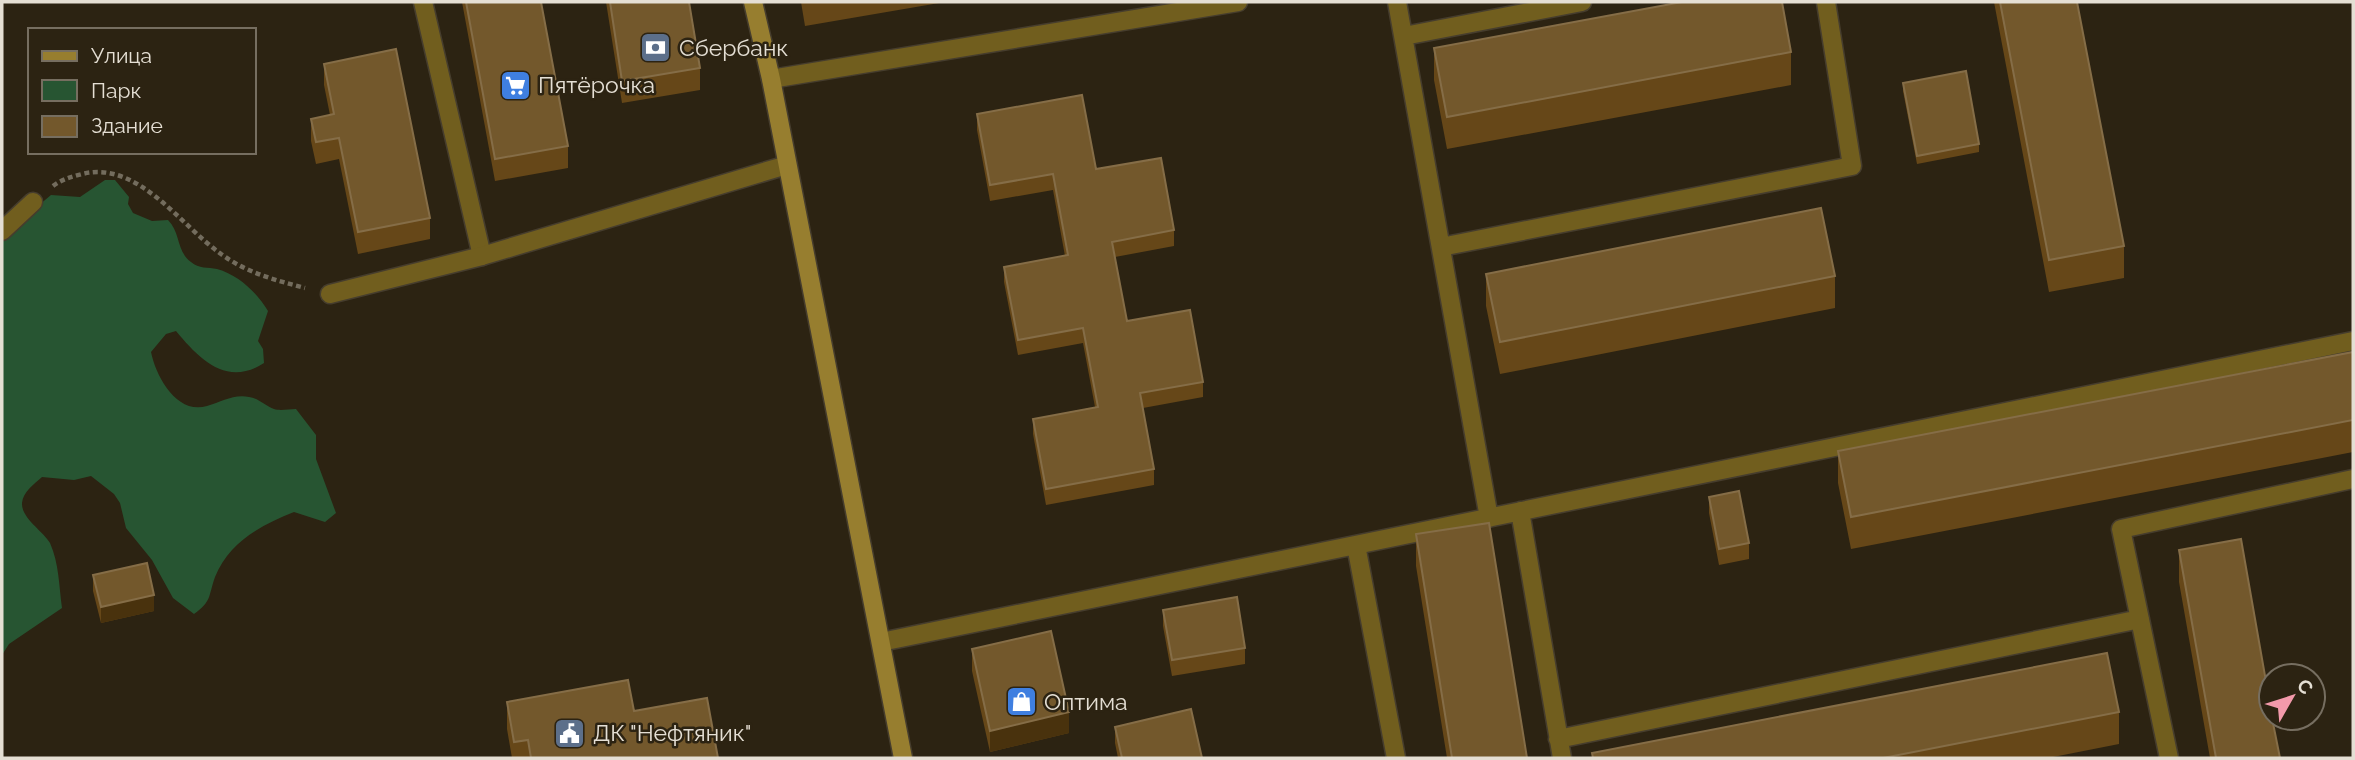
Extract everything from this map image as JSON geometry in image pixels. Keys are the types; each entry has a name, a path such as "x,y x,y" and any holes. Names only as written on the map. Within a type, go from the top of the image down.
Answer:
{"street":[{"path":"423,2 482,256"},
{"path":"752,2 771,79 903,758"},
{"path":"771,79 1238,2"},
{"path":"1397,2 1489,518"},
{"path":"1404,36 1582,2"},
{"path":"1441,247 1852,166 1826,2"},
{"path":"330,294 482,256 788,165"},
{"path":"2,231 33,202"},
{"path":"881,642 2353,341"},
{"path":"2169,758 2121,529 2353,479"},
{"path":"1520,511 1562,758"},
{"path":"1356,545 1396,758"},
{"path":"1558,740 2140,619"}],"path":[{"path":"33,202 61,180 101,169 133,181 221,255 257,275 330,294"}],"green space":[{"path":"105,180 115,180 129,197 128,204 133,213 152,221 168,220 186,258 197,266 217,269 240,280 253,291 268,311 258,341 263,349 264,363 251,370 238,372 215,367 195,352 176,331 166,334 151,352 163,382 177,399 186,405 207,406 243,396 256,399 276,410 296,409 316,435 316,459 336,513 325,522 294,512 247,536 237,544 221,565 207,602 194,614 173,598 152,560 126,528 120,503 114,494 91,476 74,480 42,477 24,495 22,503 25,514 50,543 57,567 62,608 9,644 2,655 2,236 51,195 80,197"}],"building":[{"name":"Пятёрочка","path":"466,2 541,2 568,146 495,159"},
{"path":"610,2 689,2 700,68 622,81"},
{"path":"1682,2 1782,2 1791,52 1447,117 1434,48"},
{"path":"2000,2 2077,2 2124,246 2049,260"},
{"path":"396,49 430,218 358,232 339,138 316,142 311,119 334,114 324,64"},
{"path":"1966,71 1979,144 1917,156 1903,83"},
{"path":"1082,95 1096,169 1161,158 1174,230 1112,242 1127,321 1190,310 1203,382 1140,393 1154,469 1046,489 1033,419 1098,407 1083,328 1018,340 1004,267 1068,255 1053,174 990,185 977,114"},
{"path":"1821,208 1835,276 1500,342 1486,274"},
{"path":"2353,352 2353,420 1851,517 1838,451"},
{"path":"1739,491 1749,543 1719,549 1709,497"},
{"path":"1489,523 1527,758 1452,758 1416,534"},
{"path":"2241,539 2263,662 2257,662 2257,732 2275,732 2280,758 2216,758 2179,550"},
{"path":"147,563 154,595 101,607 93,575"},
{"path":"1237,597 1245,648 1172,660 1163,610"},
{"name":"Оптима","path":"1051,631 1069,712 990,731 972,649"},
{"path":"2107,653 2119,712 1883,758 1593,758 1592,753"},
{"path":"628,680 634,711 707,698 718,758 531,758 528,740 514,742 507,702"},
{"path":"1191,709 1202,758 1122,758 1115,727"}],"place":[{"name":"Сбербанк","path":"656,48"},
{"name":"Пятёрочка","path":"515,85"},
{"name":"Оптима","path":"1021,702"},
{"name":"ДК \"Нефтяник\"","path":"570,733"}]}
